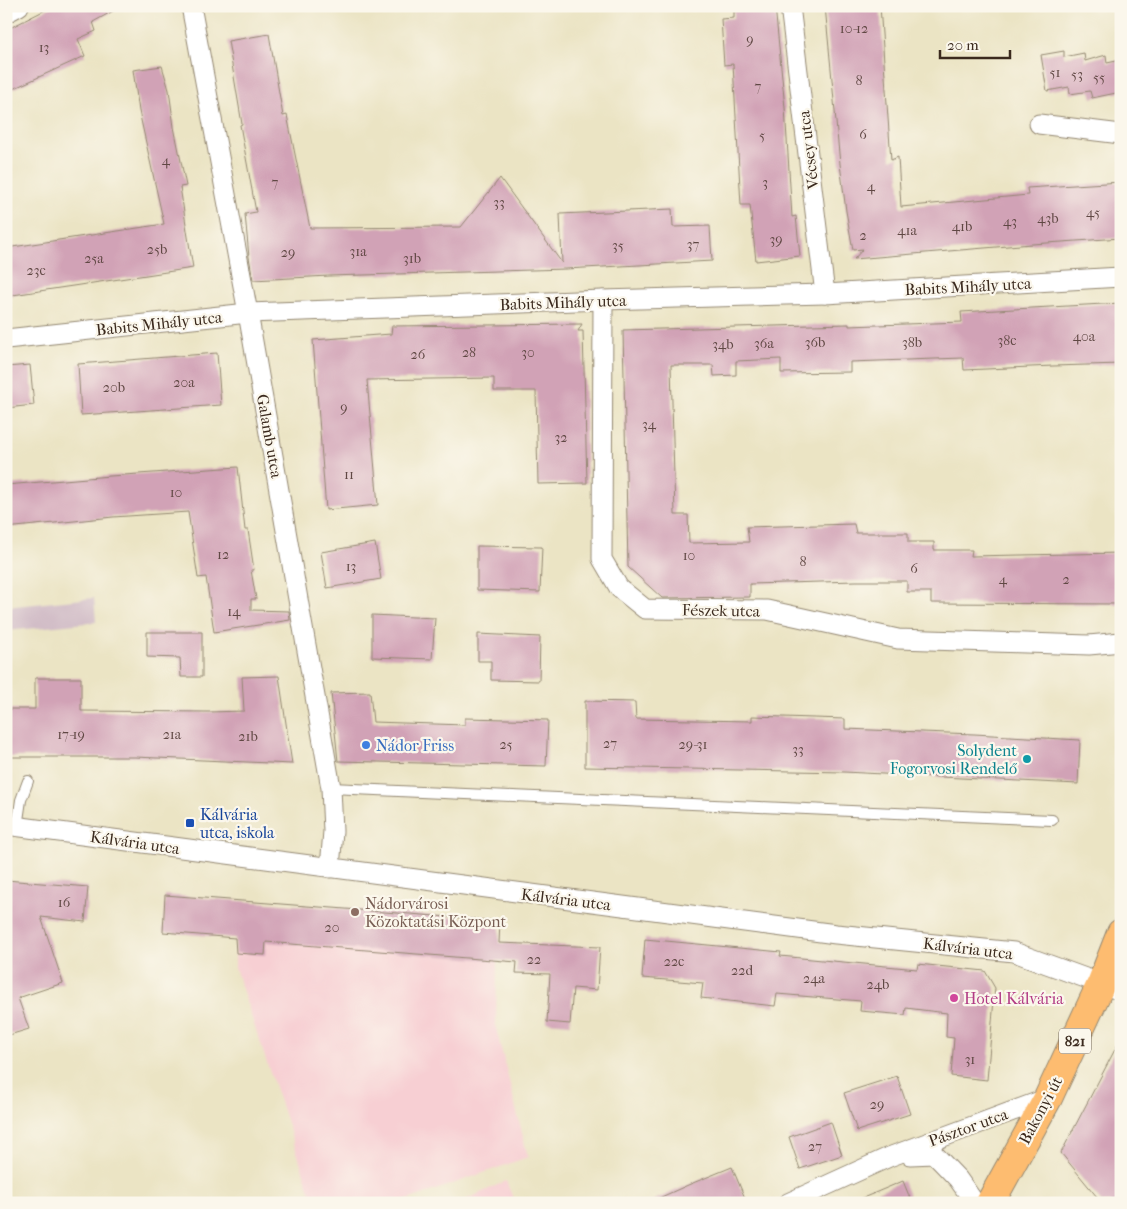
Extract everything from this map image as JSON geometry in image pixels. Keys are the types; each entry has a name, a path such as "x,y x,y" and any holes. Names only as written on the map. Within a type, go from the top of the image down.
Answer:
{"main road":[{"name":"Bakonyi út","path":"990,1203 1111,987 1121,934"}],"street":[{"path":"6,13 19,6"},
{"name":"Galamb utca","path":"191,6 248,313 332,788 333,831 330,868"},
{"name":"Vécsey utca","path":"790,6 825,294"},
{"path":"1039,124 1121,134"},
{"name":"Babits Mihály utca","path":"6,339 248,313 825,294 1121,277"},
{"name":"Fészek utca","path":"603,300 602,559 619,588 645,609 768,610 898,639 1089,645 1121,642"},
{"name":"Kálvária utca","path":"12,826 836,934 1014,952 1111,987"},
{"name":"Pásztor utca","path":"788,1203 889,1157 1048,1098"},
{"name":"Pásztor utca","path":"889,1157 934,1154 958,1179 975,1203"}],"lane":[{"path":"12,826 28,781"},
{"path":"332,788 1052,820"}],"shaded area":[{"path":"94,598 96,622 6,631 6,607"},
{"name":"Nádorvárosi Közoktatási Központ","path":"165,895 500,921 497,961 496,1028 528,1157 399,1203 314,1203 235,968 235,938 163,932"},
{"path":"506,1181 515,1203 459,1203"}],"building":[{"path":"53,6 122,6 93,22 96,31 78,39 85,56 6,92 6,30"},
{"path":"734,6 775,6 785,108 792,217 796,216 800,256 756,261 750,205 741,205 733,64 724,65 721,19 734,18"},
{"path":"825,6 880,6 891,160 898,157 901,207 1028,195 1027,188 1121,182 1121,238 854,259 863,249 853,250 846,211"},
{"path":"269,34 283,116 287,115 310,228 461,227 500,178 562,263 560,214 672,209 673,227 710,226 712,261 566,269 253,280 245,214 256,212 240,125 242,124 228,41"},
{"path":"1064,51 1064,57 1084,53 1085,61 1106,55 1107,63 1121,60 1121,92 1092,98 1090,91 1070,94 1069,87 1047,91 1041,55"},
{"path":"162,66 169,90 174,127 186,186 180,187 193,268 6,296 6,248 164,224 139,111 133,70"},
{"path":"1121,303 1121,364 964,370 963,358 850,362 850,372 781,373 781,359 736,361 736,375 714,376 713,365 671,365 675,515 688,515 689,543 749,542 747,527 854,524 856,533 908,533 908,542 934,542 934,550 972,550 971,556 1121,553 1121,604 931,603 931,592 907,592 907,581 750,584 750,597 662,598 628,567 623,330 962,322 961,312"},
{"path":"582,324 578,331 583,331 587,483 538,484 536,391 494,391 494,378 367,380 378,505 326,510 313,340 391,334 392,326"},
{"path":"217,353 221,405 81,415 78,364"},
{"path":"30,365 34,405 6,408 6,367"},
{"path":"238,467 245,530 248,530 254,570 251,570 256,599 251,599 251,610 289,611 290,620 214,632 206,577 198,578 188,512 113,517 6,528 6,485"},
{"path":"375,543 381,579 327,588 321,552"},
{"path":"477,546 542,547 540,592 477,590"},
{"path":"372,615 435,618 432,659 372,657"},
{"path":"147,632 202,632 202,677 181,677 180,658 147,657"},
{"path":"478,634 540,637 539,681 491,680 491,661 478,661"},
{"path":"279,676 292,764 135,757 6,757 6,709 35,709 35,678 81,678 81,711 209,712 244,711 242,677"},
{"path":"370,692 373,722 465,725 465,718 548,720 546,766 338,761 331,693"},
{"path":"585,701 635,702 636,719 752,721 752,716 845,719 845,729 1080,740 1078,784 844,772 585,767"},
{"path":"6,880 88,887 85,922 41,917 63,983 18,998 29,1029 6,1036"},
{"name":"Nádorvárosi Közoktatási Központ","path":"165,895 500,921 499,943 600,947 597,990 573,988 570,1024 547,1022 550,974 516,973 517,962 266,942 265,955 236,953 235,938 163,932"},
{"path":"645,939 781,952 780,956 917,969 918,964 985,971 995,988 987,1080 951,1076 954,1038 946,1037 947,1013 906,1008 905,1015 860,1011 861,1001 777,994 775,1006 701,998 703,983 642,978"},
{"path":"1121,1038 1121,1203 1102,1203 1061,1153"},
{"path":"897,1076 910,1114 857,1131 844,1093"},
{"path":"831,1122 842,1155 800,1169 789,1137"},
{"path":"732,1167 747,1203 648,1203 688,1185"},
{"path":"903,1181 912,1203 851,1203"}],"place":[{"name":"Nádor Friss","path":"366,745"},
{"name":"Solydent Fogorvosi Rendelő","path":"1027,759"},
{"name":"Kálvária utca, iskola","path":"190,823"},
{"name":"Nádorvárosi Közoktatási Központ","path":"355,912"},
{"name":"Hotel Kálvária","path":"954,998"}]}
